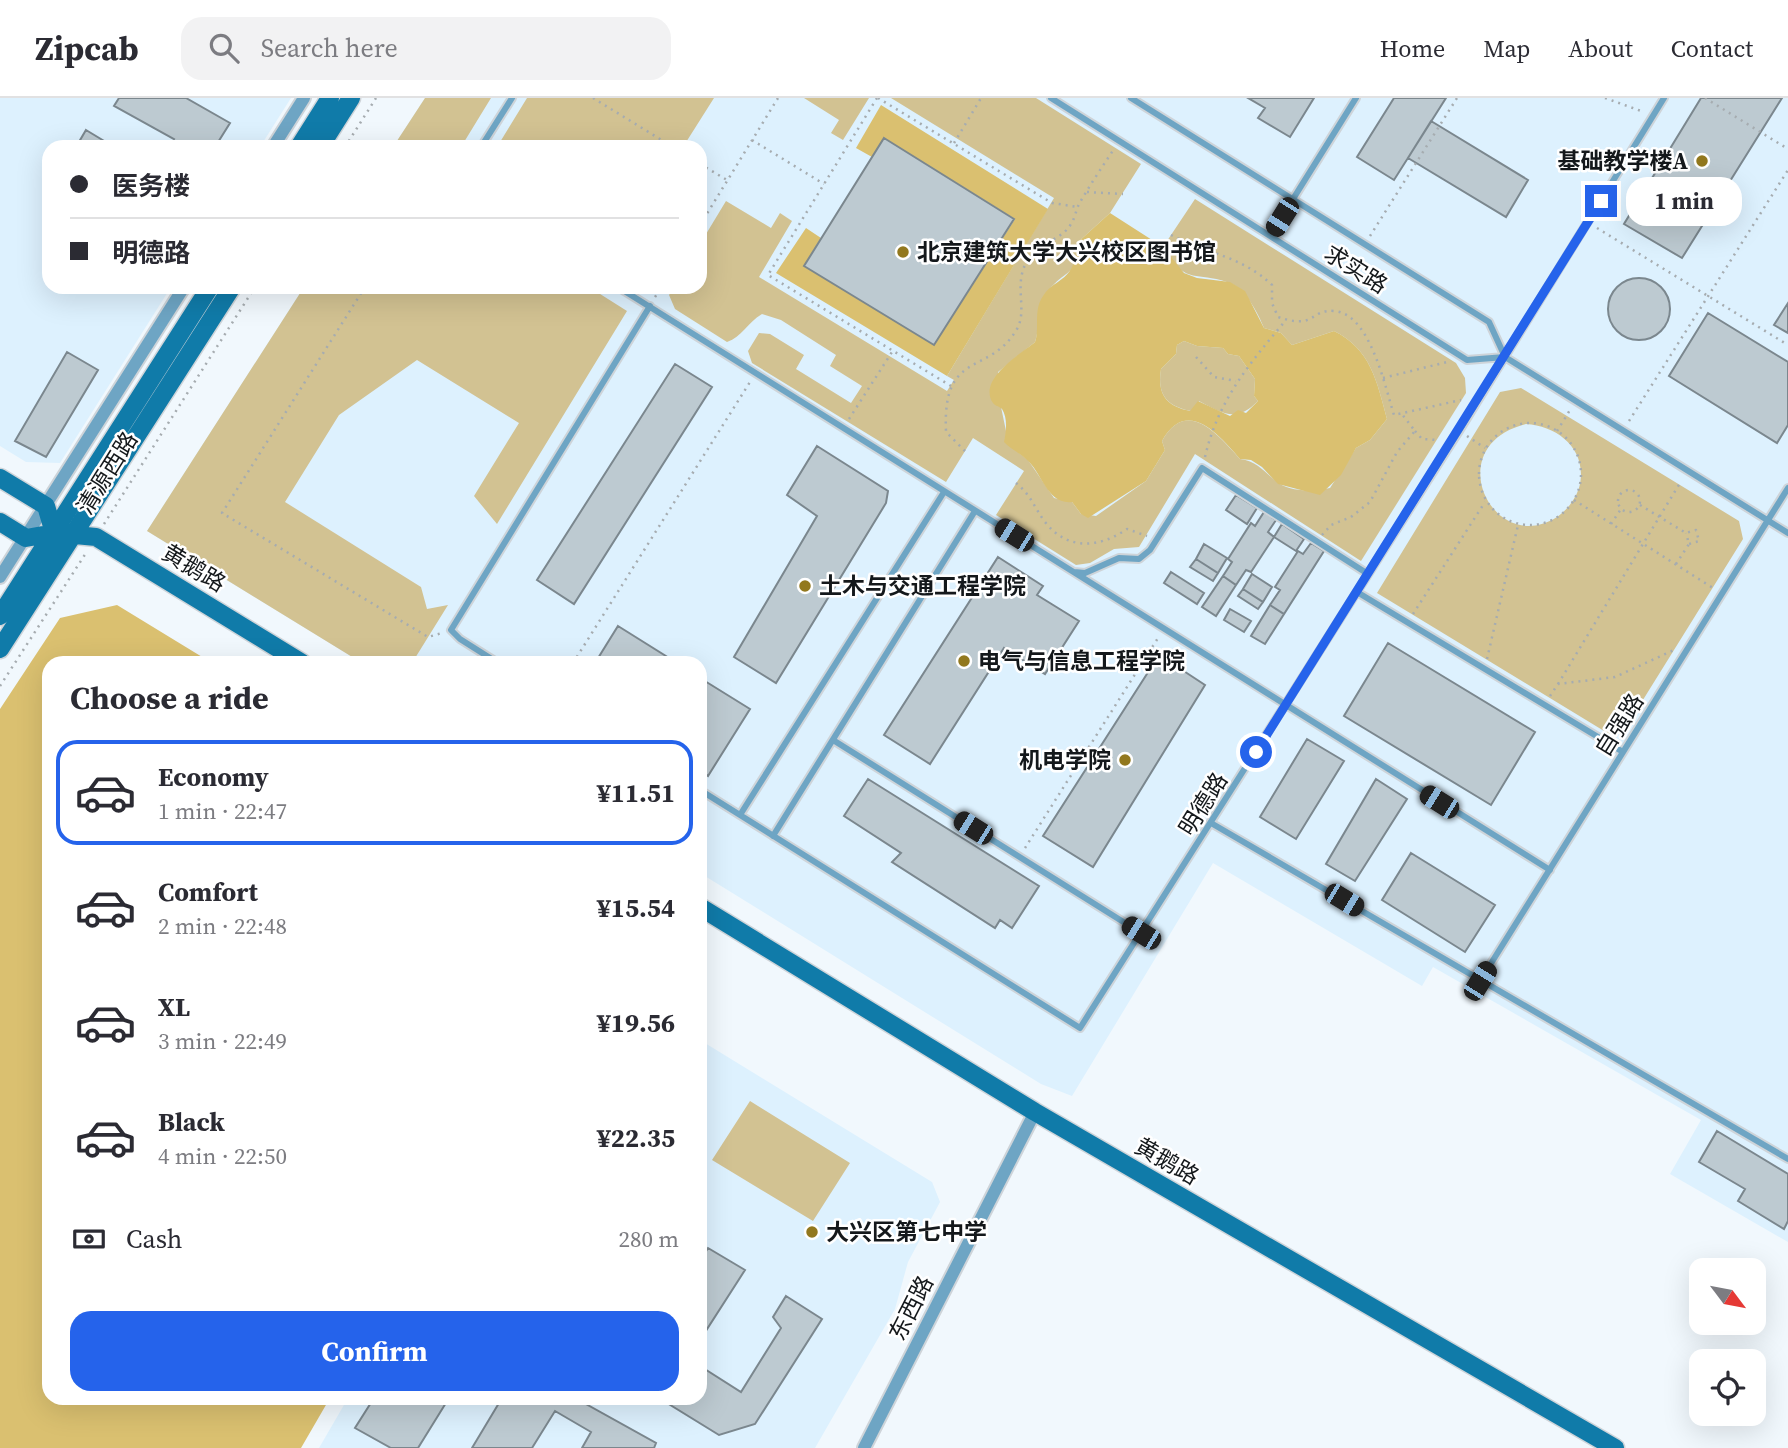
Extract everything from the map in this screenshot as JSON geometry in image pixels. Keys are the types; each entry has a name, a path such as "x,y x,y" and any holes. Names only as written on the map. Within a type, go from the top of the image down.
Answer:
{"street":[{"path":"277,140 304,98"},
{"path":"303,140 330,98"},
{"path":"324,140 351,98"},
{"name":"清源西路","path":"0,577 180,294"},
{"name":"清源西路","path":"0,616 206,294"},
{"name":"清源西路","path":"0,649 228,294"},
{"path":"0,478 46,506 54,533"},
{"path":"0,522 26,538"},
{"name":"黄鹅路","path":"26,538 54,533 96,537 291,656"},
{"name":"黄鹅路","path":"707,911 1035,1112 1615,1448"},
{"name":"东西路","path":"863,1448 1035,1112"}],"lane":[{"path":"485,140 512,98"},
{"name":"求实路","path":"1051,98 1467,360 1505,357 1489,322 1131,98"},
{"path":"1063,105 1068,98"},
{"path":"1270,236 1356,98"},
{"name":"明德路","path":"773,836 1080,1028 1459,431 1664,98"},
{"path":"630,294 1550,870"},
{"path":"487,656 460,639 452,630 650,306"},
{"path":"1505,357 1788,533"},
{"path":"1072,572 1085,573 1119,558 1139,559 1157,541 1202,468 1368,574"},
{"name":"自强路","path":"1480,981 1788,488"},
{"path":"740,816 944,492"},
{"path":"707,795 773,836 975,511"},
{"path":"1357,592 1623,752"},
{"path":"833,740 1141,933"},
{"path":"1211,823 1788,1159"}],"path":[{"path":"349,140 376,98"},
{"path":"593,98 662,140"},
{"path":"707,213 778,98"},
{"path":"951,386 768,275 877,98 1052,203 1077,206"},
{"path":"954,144 981,98"},
{"path":"1365,244 1457,98"},
{"path":"1605,98 1653,116"},
{"path":"1705,98 1788,149"},
{"path":"965,451 946,432 951,386 965,369 1010,339 1019,325 1020,278 1027,262 1047,240 1061,235 1072,223 1077,206 1119,140"},
{"path":"752,141 824,184"},
{"path":"707,168 727,180"},
{"path":"1623,431 1788,170"},
{"path":"1087,192 1123,194"},
{"path":"1588,222 1788,345"},
{"path":"1171,235 1196,249 1210,249 1259,272 1272,285 1272,303 1278,317 1308,322 1320,313 1334,311 1351,316 1363,330 1383,377 1394,415 1461,400"},
{"name":"清源西路","path":"0,686 251,294"},
{"path":"361,294 222,513 428,637 452,630"},
{"path":"1202,468 1210,436 1236,381 1286,320"},
{"path":"843,428 892,352"},
{"path":"1196,357 1214,377 1236,381"},
{"path":"1383,377 1453,361"},
{"path":"577,656 756,373"},
{"path":"1557,431 1576,401"},
{"path":"1401,414 1422,439 1437,440"},
{"path":"1542,425 1557,431 1569,441 1581,470 1574,500 1550,521 1534,525 1518,524 1506,519 1486,500 1479,475 1486,449 1496,436 1518,426 1542,425"},
{"path":"1316,541 1331,525 1351,517 1370,502 1397,452 1415,431"},
{"path":"1459,431 1486,449"},
{"path":"1545,705 1680,483"},
{"path":"1016,484 1031,495 1047,524 1063,540 1082,545 1109,541 1127,529 1157,541"},
{"path":"1611,524 1621,509 1619,495 1629,490 1639,494 1640,505"},
{"path":"1408,622 1486,500"},
{"path":"1574,500 1722,594"},
{"path":"1640,505 1686,533 1689,544"},
{"path":"1621,509 1632,512 1640,505"},
{"path":"1485,669 1518,524"},
{"path":"1676,565 1689,544 1699,541 1696,530 1686,533"},
{"path":"1019,857 1164,629"},
{"path":"1558,684 1615,677 1692,641"}],"shaded area":[{"path":"0,98 291,98 264,140 42,140 42,294 167,294 60,463 26,462 0,446"},
{"path":"425,98 1788,98 1788,1242 1670,1174 1701,1120 1433,967 1422,986 1213,863 1072,1096 1041,1084 707,877 707,656 351,656 147,531 299,294 707,294 707,140 398,140"},
{"path":"425,98 491,98 465,140 398,140"},
{"path":"527,98 714,98 687,140 501,140"},
{"path":"804,98 869,98 843,140 831,133 839,120"},
{"path":"891,98 1036,98 1141,164 1110,213 1078,242 1072,268 1045,296 1040,309 1035,342 998,372 1006,431 1019,453 1028,460 1054,498 1072,502 1081,514 1096,516 1146,481 1165,450 1162,441 1172,428 1182,422 1203,424 1240,459 1255,464 1282,485 1309,490 1330,488 1356,448 1370,440 1387,419 1371,368 1346,338 1334,331 1292,345 1281,333 1264,328 1250,301 1240,289 1227,282 1191,275 1171,259 1163,247 1195,199 1456,363 1465,378 1466,393 1361,561 1195,454 1139,547 1114,549 1090,563 1076,565 996,515 1024,471 973,438 946,482 752,363 748,351 759,333 770,334 804,355 796,369 851,403 862,386 830,366 836,355 781,320 762,314 737,337 727,342 675,309 669,295 707,294 707,232 726,201 771,228 780,213 792,221 759,277 947,391 954,380 947,376 1054,198"},
{"path":"881,105 1048,209 947,376 776,273 806,228 821,238 804,266 934,345 1015,219 884,138 872,157 856,148"},
{"path":"1110,213 1163,247 1184,273 1197,278 1230,282 1245,291 1264,328 1281,333 1292,345 1334,331 1356,347 1371,368 1387,419 1370,440 1356,448 1341,475 1320,495 1278,484 1262,467 1251,460 1240,459 1223,440 1203,424 1182,422 1172,428 1162,441 1165,450 1146,481 1088,518 1081,514 1072,502 1064,502 1051,493 1032,465 1004,442 1005,417 1002,409 993,403 990,394 996,376 1011,360 1035,342 1039,304 1050,288 1072,267 1078,242","holes":["1184,341 1197,346 1223,348 1228,354 1239,356 1255,379 1254,396 1258,401 1246,413 1238,410 1230,416 1198,401 1190,411 1175,406 1165,398 1160,385 1161,369 1176,354 1177,345"]},
{"path":"299,294 600,294 627,311 497,524 474,496 519,423 417,360 339,415 285,502 421,587 427,609 448,605 416,656 351,656 147,531"},
{"path":"1184,341 1197,346 1223,348 1228,354 1239,356 1255,379 1254,396 1258,401 1236,414 1223,413 1199,401 1191,411 1169,402 1160,385 1161,369 1176,354 1177,345"},
{"path":"1521,388 1739,521 1743,539 1623,732 1609,734 1377,593 1500,392","holes":["1526,424 1560,435 1575,452 1580,463 1579,488 1570,504 1557,517 1534,526 1513,523 1496,511 1484,494 1480,474 1485,454 1499,436"]},
{"path":"117,605 201,656 42,656 42,1405 326,1405 301,1448 0,1448 0,709 60,618"},
{"name":"大兴区第七中学","path":"707,1044 932,1182 940,1202 908,1262 895,1309 815,1448 319,1448 344,1405 707,1405"},
{"path":"750,1101 850,1163 813,1221 712,1160"}],"building":[{"path":"119,98 186,98 230,123 219,140 173,140 114,106"},
{"path":"1248,98 1314,98 1290,137 1258,118 1265,108"},
{"path":"1394,98 1446,98 1394,180 1357,157"},
{"name":"基础教学楼A","path":"1701,98 1782,98 1682,258 1624,224"},
{"path":"1431,121 1528,180 1506,217 1408,158"},
{"path":"86,130 102,140 80,140"},
{"name":"北京建筑大学大兴校区图书馆","path":"884,138 1014,219 934,345 804,266"},
{"path":"1633,278 1645,278 1661,287 1668,297 1668,321 1661,331 1645,340 1633,340 1622,335 1613,326 1608,315 1608,303 1613,292 1622,283"},
{"path":"1788,303 1788,333 1774,325"},
{"path":"1708,313 1788,362 1788,425 1777,443 1669,376"},
{"path":"67,352 98,370 46,457 15,441"},
{"path":"675,364 712,387 574,604 537,580"},
{"name":"土木与交通工程学院","path":"817,446 888,491 886,503 776,683 734,657 817,516 787,495"},
{"path":"1236,495 1257,508 1247,524 1226,510"},
{"path":"1264,512 1276,520 1268,532 1274,537 1251,572 1246,570 1236,585 1223,576 1232,562 1228,559 1251,523 1255,526"},
{"path":"1282,524 1304,539 1296,551 1274,537"},
{"path":"1311,543 1324,551 1284,614 1270,605 1280,590 1275,587 1298,551 1303,554"},
{"path":"1204,544 1227,558 1218,573 1196,559"},
{"name":"电气与信息工程学院","path":"998,557 1043,586 1037,595 1079,621 1045,674 1004,648 930,764 884,735"},
{"path":"1196,559 1218,573 1213,581 1190,567"},
{"path":"1171,572 1204,593 1197,604 1164,583"},
{"path":"1252,574 1272,587 1263,602 1243,589"},
{"path":"1223,576 1236,585 1216,616 1202,607"},
{"path":"1243,589 1263,602 1258,609 1238,596"},
{"path":"1270,605 1284,614 1265,644 1251,636"},
{"path":"1230,609 1251,621 1244,632 1224,620"},
{"path":"618,626 666,656 599,656"},
{"path":"1388,643 1535,732 1491,805 1344,716"},
{"name":"机电学院","path":"1167,660 1205,685 1093,867 1043,836 1154,663 1159,667"},
{"path":"707,682 750,709 707,775"},
{"path":"1307,739 1344,761 1296,839 1260,817"},
{"path":"868,779 1039,886 1012,928 1000,920 995,928 892,862 901,853 844,816"},
{"path":"1376,779 1407,799 1355,881 1326,864"},
{"path":"1411,853 1495,905 1465,952 1382,900"},
{"path":"1717,1131 1788,1174 1788,1221 1784,1229 1738,1201 1745,1189 1699,1162"},
{"path":"707,1250 745,1270 707,1329"},
{"path":"786,1296 822,1319 755,1424 719,1435 670,1405 707,1405 707,1370 741,1392 781,1328 773,1317"},
{"path":"370,1405 445,1405 418,1448 391,1448 355,1428"},
{"path":"498,1405 588,1405 656,1443 654,1448 582,1448 591,1432 555,1411 532,1448 472,1448"}],"place":[{"name":"基础教学楼A","path":"1702,161"},
{"name":"北京建筑大学大兴校区图书馆","path":"903,252"},
{"name":"土木与交通工程学院","path":"805,586"},
{"name":"电气与信息工程学院","path":"964,661"},
{"name":"机电学院","path":"1125,760"},
{"name":"大兴区第七中学","path":"812,1232"}],"route":[{"path":"1256,752 1601,201"}]}
